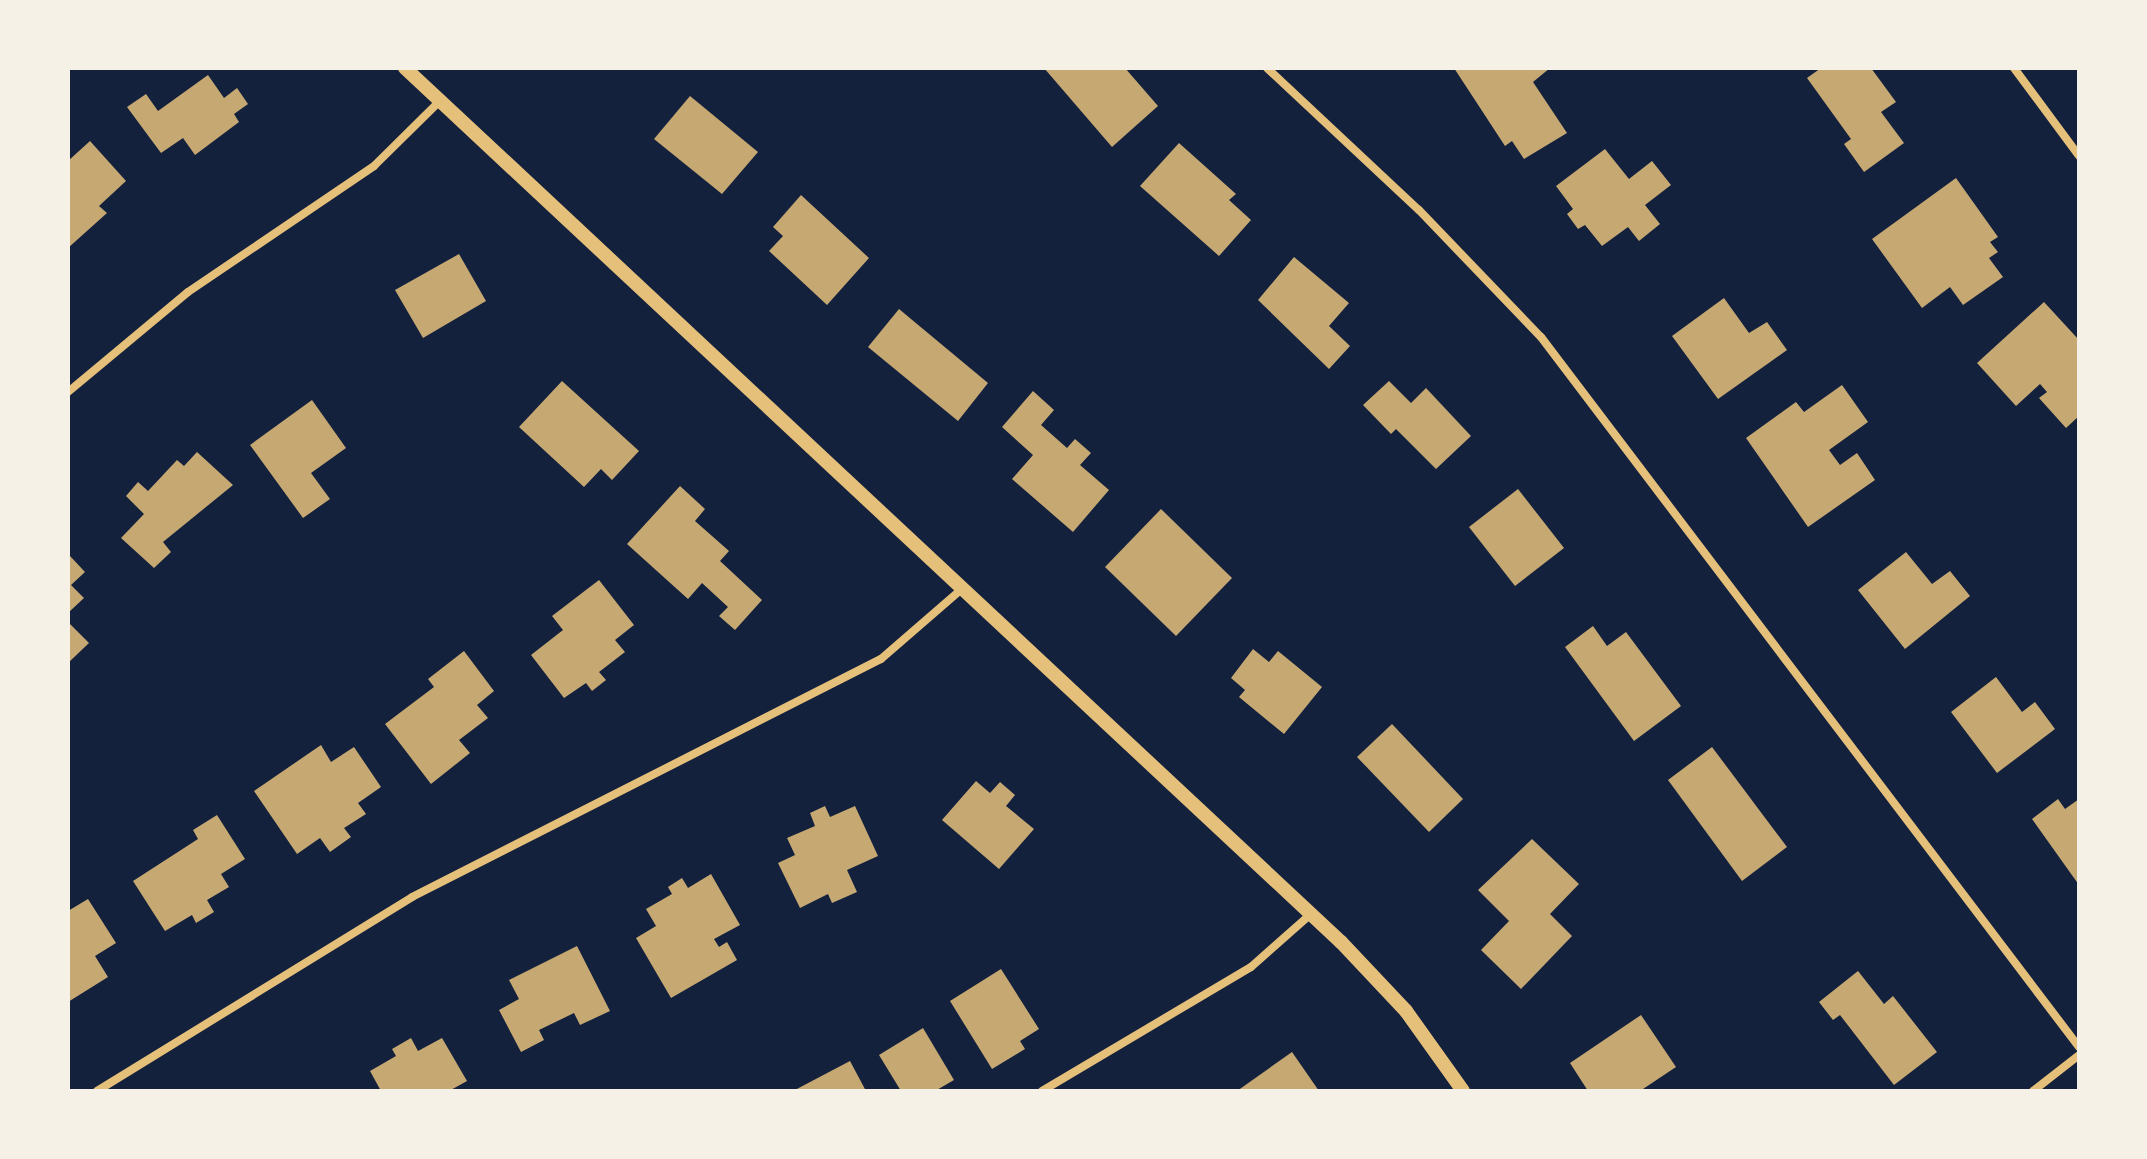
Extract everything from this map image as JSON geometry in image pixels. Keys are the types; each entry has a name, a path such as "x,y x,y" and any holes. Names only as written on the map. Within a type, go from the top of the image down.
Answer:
{"street":[{"path":"405,68 1311,914 1406,1011 1463,1091"},
{"path":"1267,68 1439,230 1541,337 2079,1047"},
{"path":"2014,68 2079,156"},
{"path":"68,392 188,292 374,166 440,101"},
{"path":"97,1091 412,897 881,659 963,588"},
{"path":"1042,1091 1251,967 1311,914"},
{"path":"2033,1091 2079,1055"}],"building":[{"path":"1044,68 1125,68 1158,106 1112,147"},
{"path":"1454,68 1550,68 1533,82 1567,133 1524,159 1512,141 1505,146"},
{"path":"1821,68 1871,68 1896,102 1881,112 1904,143 1864,172 1844,144 1851,139 1807,78"},
{"path":"208,75 224,98 237,88 248,104 234,114 239,122 195,155 183,138 161,153 127,107 146,94 158,111"},
{"path":"690,96 758,152 722,194 654,139"},
{"path":"90,141 126,181 99,206 107,213 68,248 68,161"},
{"path":"1179,143 1236,194 1229,200 1251,220 1219,256 1140,186"},
{"path":"1605,149 1629,179 1652,161 1671,185 1645,205 1660,224 1639,241 1628,227 1602,246 1585,225 1578,229 1567,214 1573,209 1556,186"},
{"path":"1956,178 1998,237 1990,242 1998,252 1989,258 2003,277 1963,305 1950,287 1922,308 1872,239"},
{"path":"801,195 869,258 827,305 769,251 783,236 773,227"},
{"path":"459,254 486,301 423,338 395,290"},
{"path":"1294,257 1349,303 1329,326 1350,346 1329,369 1258,300"},
{"path":"1724,298 1749,333 1767,322 1787,350 1718,399 1672,336"},
{"path":"2044,302 2079,340 2079,416 2066,428 2039,398 2047,392 2040,384 2016,406 1977,363"},
{"path":"899,309 988,383 958,421 868,347"},
{"path":"562,381 639,451 612,480 601,469 584,487 519,427"},
{"path":"1389,381 1411,403 1426,388 1471,436 1436,469 1396,429 1391,434 1363,405"},
{"path":"1842,385 1868,422 1829,450 1840,465 1857,453 1875,480 1808,527 1746,438 1796,402 1804,412"},
{"path":"1033,391 1054,410 1041,425 1067,448 1075,439 1091,453 1080,465 1109,490 1073,532 1012,479 1033,455 1002,427"},
{"path":"312,400 346,448 311,473 330,499 303,518 250,445"},
{"path":"197,452 233,485 163,542 171,552 154,568 121,538 144,514 126,496 138,482 148,491 177,460 184,466"},
{"path":"680,486 705,509 695,521 729,551 720,561 762,600 735,630 719,616 728,607 702,583 688,599 627,544"},
{"path":"1518,489 1564,548 1515,586 1469,527"},
{"path":"1161,509 1232,578 1176,636 1105,567"},
{"path":"1906,552 1932,584 1950,571 1970,596 1905,649 1858,590"},
{"path":"70,556 85,572 71,585 84,598 68,613"},
{"path":"599,580 634,625 615,640 625,652 599,672 606,680 592,691 586,683 564,698 531,655 563,630 552,616"},
{"path":"68,622 89,643 68,663"},
{"path":"1593,626 1607,646 1626,632 1681,706 1634,741 1565,647"},
{"path":"1253,649 1269,662 1278,651 1322,687 1284,734 1239,697 1245,690 1231,678"},
{"path":"464,651 494,691 477,705 488,718 459,740 470,753 431,784 385,724 434,687 428,679"},
{"path":"1996,677 2022,712 2035,702 2055,729 1997,773 1951,712"},
{"path":"1392,724 1463,799 1429,832 1357,757"},
{"path":"321,745 331,762 354,747 381,787 358,803 366,814 344,828 351,837 330,852 320,838 297,854 254,791"},
{"path":"1712,747 1787,847 1742,881 1668,780"},
{"path":"976,781 990,793 1000,782 1015,795 1006,806 1034,829 999,869 942,820"},
{"path":"2058,799 2065,809 2079,799 2079,885 2032,819"},
{"path":"825,806 830,817 855,806 878,856 847,870 857,892 832,903 828,894 800,908 778,863 795,855 787,838 815,826 810,813"},
{"path":"217,815 245,859 221,874 229,887 207,900 214,912 196,923 192,915 165,931 133,881 198,839 193,830"},
{"path":"1532,839 1579,884 1550,914 1572,936 1521,989 1481,950 1509,921 1478,890"},
{"path":"711,874 740,925 714,939 719,947 727,942 737,960 671,998 636,938 656,926 646,909 672,894 668,887 682,878 688,888"},
{"path":"88,899 116,943 95,956 108,977 68,1002 68,911"},
{"path":"577,946 610,1011 580,1025 574,1013 539,1030 544,1040 521,1052 499,1010 519,999 509,980"},
{"path":"1001,969 1039,1029 1020,1041 1025,1049 992,1069 950,1001"},
{"path":"1858,971 1884,1004 1893,996 1937,1052 1894,1085 1840,1015 1833,1020 1819,1002"},
{"path":"1641,1015 1676,1067 1640,1091 1588,1091 1570,1063"},
{"path":"923,1028 954,1080 935,1091 901,1091 879,1055"},
{"path":"411,1038 418,1051 442,1038 467,1081 449,1091 381,1091 370,1071 396,1056 392,1049"},
{"path":"1292,1052 1319,1091 1237,1091"},
{"path":"850,1061 866,1091 793,1091"}]}
